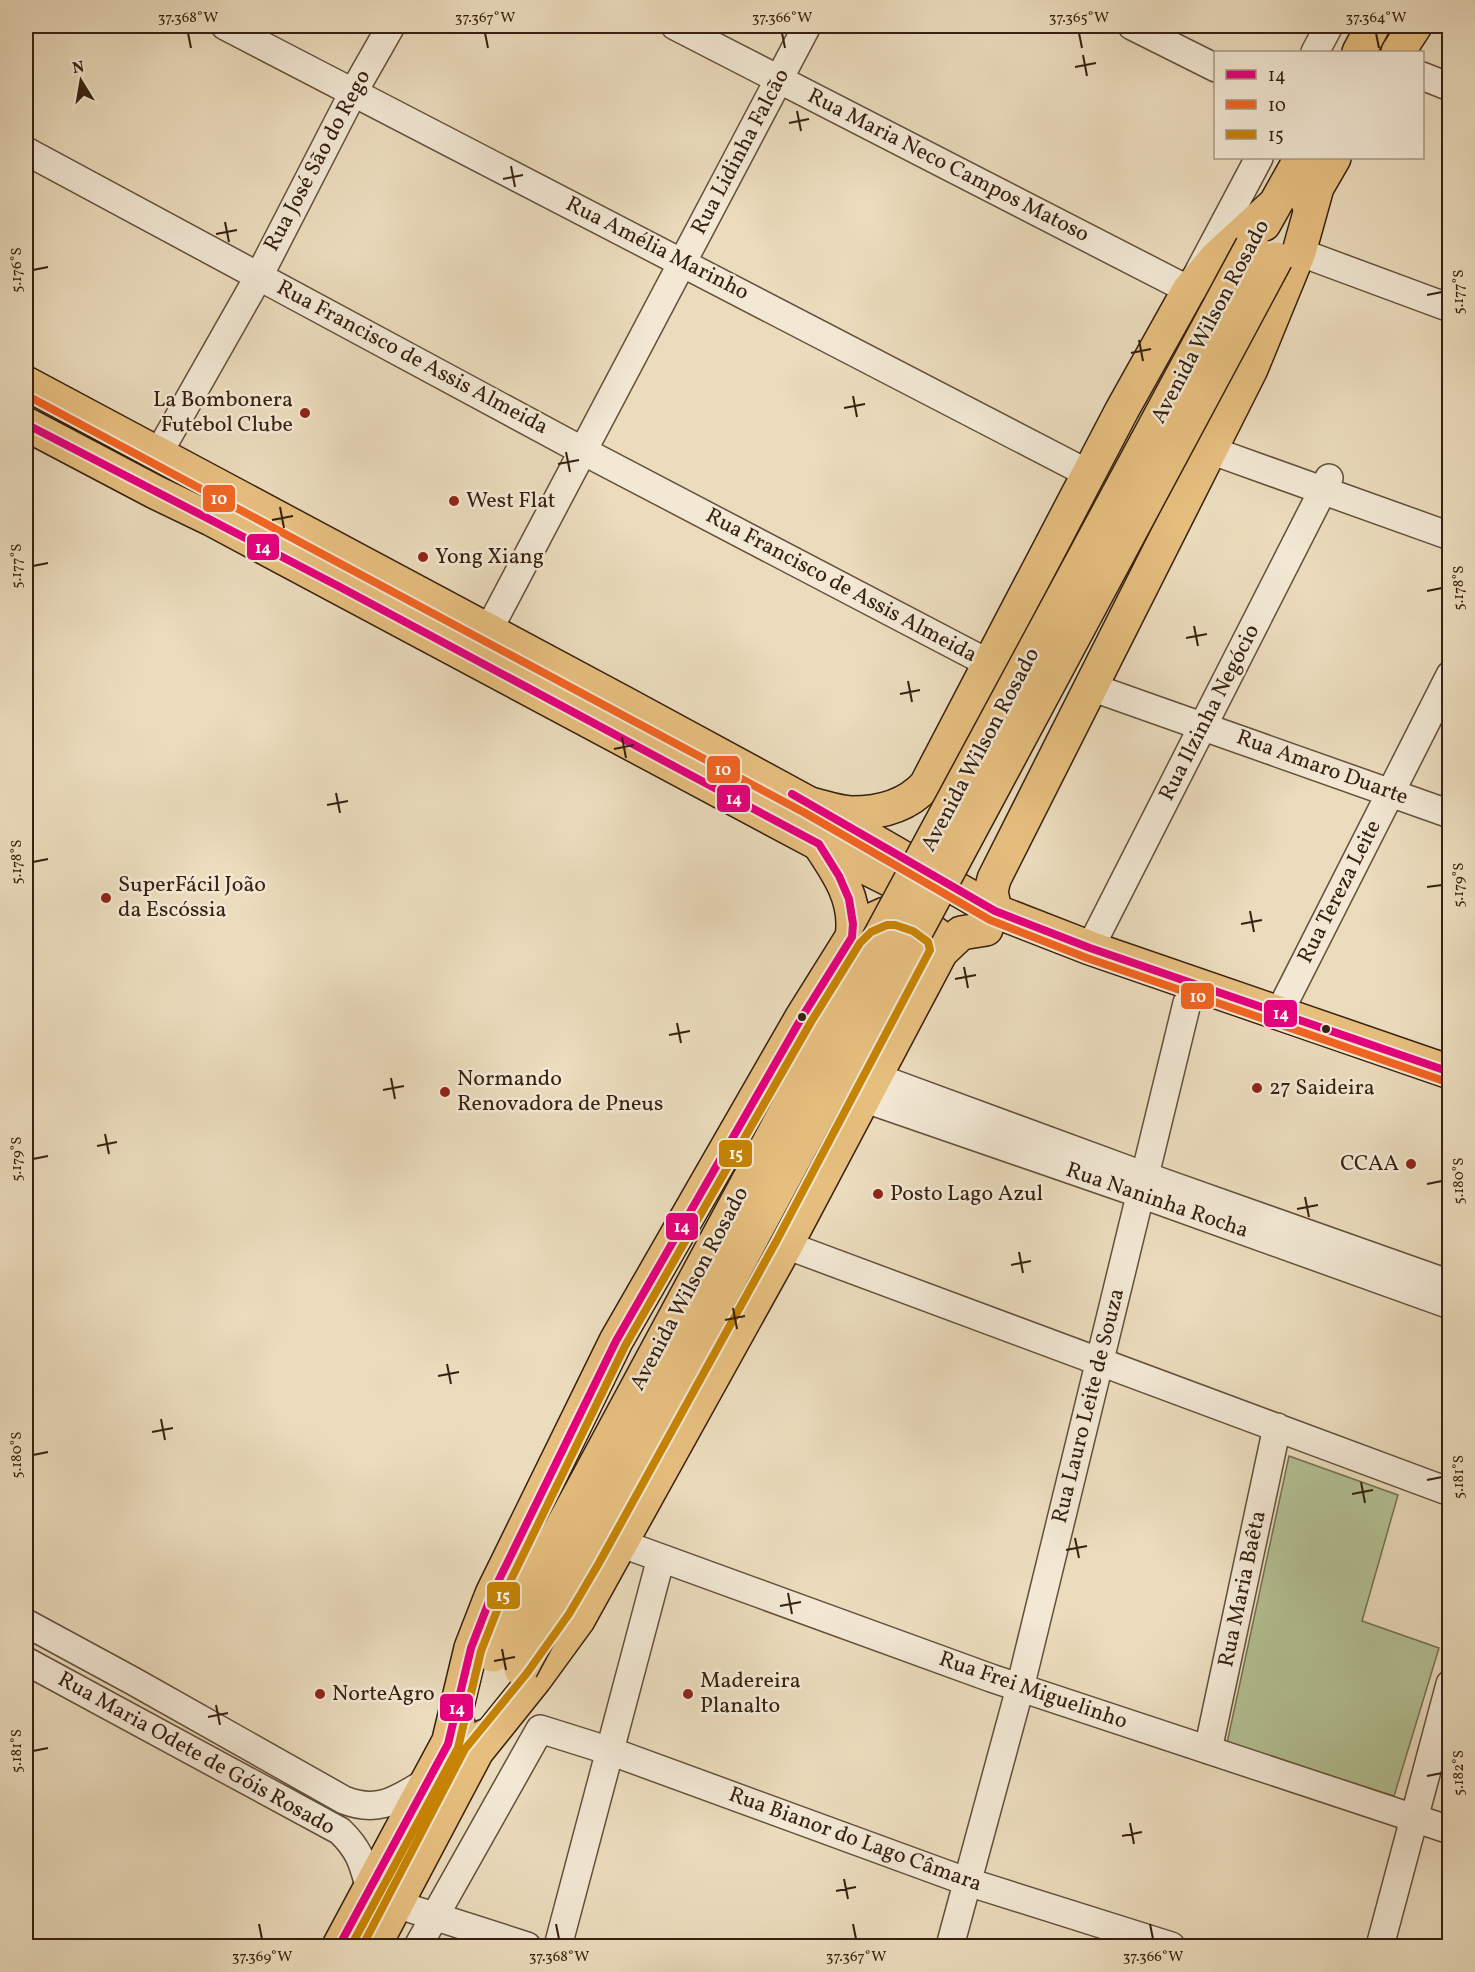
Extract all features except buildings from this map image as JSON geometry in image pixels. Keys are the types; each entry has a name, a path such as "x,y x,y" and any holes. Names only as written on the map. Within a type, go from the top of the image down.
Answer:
{"main road":[{"path":"1360,51 1373,26"},
{"path":"1399,51 1415,26"},
{"name":"Avenida Wilson Rosado","path":"1276,252 1275,204 1300,159"},
{"name":"Avenida Wilson Rosado","path":"339,1947 383,1897 507,1662 1276,252 1326,171"},
{"path":"810,804 851,814 889,809 915,796 926,785 1122,410 1189,290 1215,259 1275,204"},
{"path":"991,920 991,891 994,879 1251,369 1276,252"},
{"path":"26,383 489,629 810,804 1036,950 1449,1095"},
{"path":"26,424 155,492 212,519 819,844 991,920 1090,948 1449,1072"},
{"path":"55,440 63,429 78,426 111,441 146,447"},
{"path":"340,587 345,576 357,572 401,591 440,603"},
{"path":"509,677 549,687 613,720 622,716 624,703"},
{"path":"942,754 930,798 934,816 946,827 988,846 1005,838 1031,808"},
{"path":"819,844 836,869 847,891 853,909 852,937"},
{"path":"461,1749 471,1648 492,1594 616,1341 802,1017 852,937 865,923 876,917 897,915 918,921 938,936 941,952"},
{"path":"461,1749 535,1679 578,1620 786,1245 941,952 961,933 991,920"},
{"name":"Avenida Wilson Rosado","path":"374,1947 383,1897 428,1781 461,1749"}],"street":[{"name":"Rua Amélia Marinho","path":"225,26 1089,474"},
{"name":"Rua José São do Rego","path":"146,447 259,276 354,91 391,26"},
{"name":"Rua Maria Neco Campos Matoso","path":"675,26 1189,290"},
{"name":"Rua Lidinha Falcão","path":"489,629 807,26"},
{"path":"1132,26 1214,67"},
{"path":"1316,51 1329,26"},
{"path":"1424,77 1449,87"},
{"name":"Rua Francisco de Assis Almeida","path":"26,151 583,451 990,664"},
{"path":"1189,290 1258,159"},
{"path":"1276,252 1449,308"},
{"path":"1214,443 1327,484 1449,524"},
{"path":"1327,484 1449,536"},
{"name":"Rua Ilzinha Negócio","path":"1090,948 1327,484"},
{"name":"Rua Tereza Leite","path":"1279,1013 1449,675"},
{"name":"Rua Amaro Duarte","path":"1091,687 1449,814"},
{"name":"Rua Lauro Leite de Souza","path":"950,1947 1020,1688 1187,1003"},
{"name":"Rua Naninha Rocha","path":"868,1087 1143,1185 1449,1284"},
{"name":"Rua Naninha Rocha","path":"1143,1185 1449,1305"},
{"path":"786,1245 1449,1492"},
{"name":"Rua Maria Baêta","path":"1208,1750 1277,1427"},
{"name":"Rua Frei Miguelinho","path":"620,1543 1020,1688 1449,1830"},
{"path":"558,1947 661,1558"},
{"name":"Rua Maria Odete de Góis Rosado","path":"26,1623 353,1804 373,1806 386,1804 428,1781"},
{"path":"26,1660 47,1666 111,1699 123,1703 128,1700 130,1689 99,1662"},
{"name":"Rua Maria Odete de Góis Rosado","path":"26,1660 340,1831 357,1849 383,1897"},
{"path":"1380,1947 1449,1684"},
{"name":"Rua Bianor do Lago Câmara","path":"435,1916 540,1729 610,1751 968,1881 1171,1947"},
{"path":"383,1897 527,1947"},
{"path":"418,1947 435,1916"}],"green space":[{"path":"1289,1456 1398,1495 1362,1621 1439,1648 1394,1796 1227,1743"}],"transit line":[{"name":"10","path":"26,395 805,813 990,920 1087,958 1447,1082"},
{"name":"14","path":"26,424 340,587 819,844 839,876 849,899 853,924 852,937 802,1017 616,1341 492,1594 471,1648 448,1744 339,1946"},
{"name":"14","path":"792,794 995,911 1090,948 1450,1072"},
{"name":"15","path":"351,1946 458,1748 481,1651 502,1598 625,1346 811,1022 860,943 871,932 887,925 913,931 928,942 930,950 777,1240 569,1614 527,1673 465,1749 365,1941"}],"place":[{"name":"La Bombonera Futebol Clube","path":"305,413"},
{"name":"West Flat","path":"454,501"},
{"name":"Yong Xiang","path":"423,557"},
{"name":"SuperFácil João da Escóssia","path":"106,898"},
{"name":"27 Saideira","path":"1257,1088"},
{"name":"Normando Renovadora de Pneus","path":"445,1092"},
{"name":"CCAA","path":"1411,1164"},
{"name":"Posto Lago Azul","path":"878,1194"},
{"name":"NorteAgro","path":"320,1694"},
{"name":"Madereira Planalto","path":"688,1694"}]}
